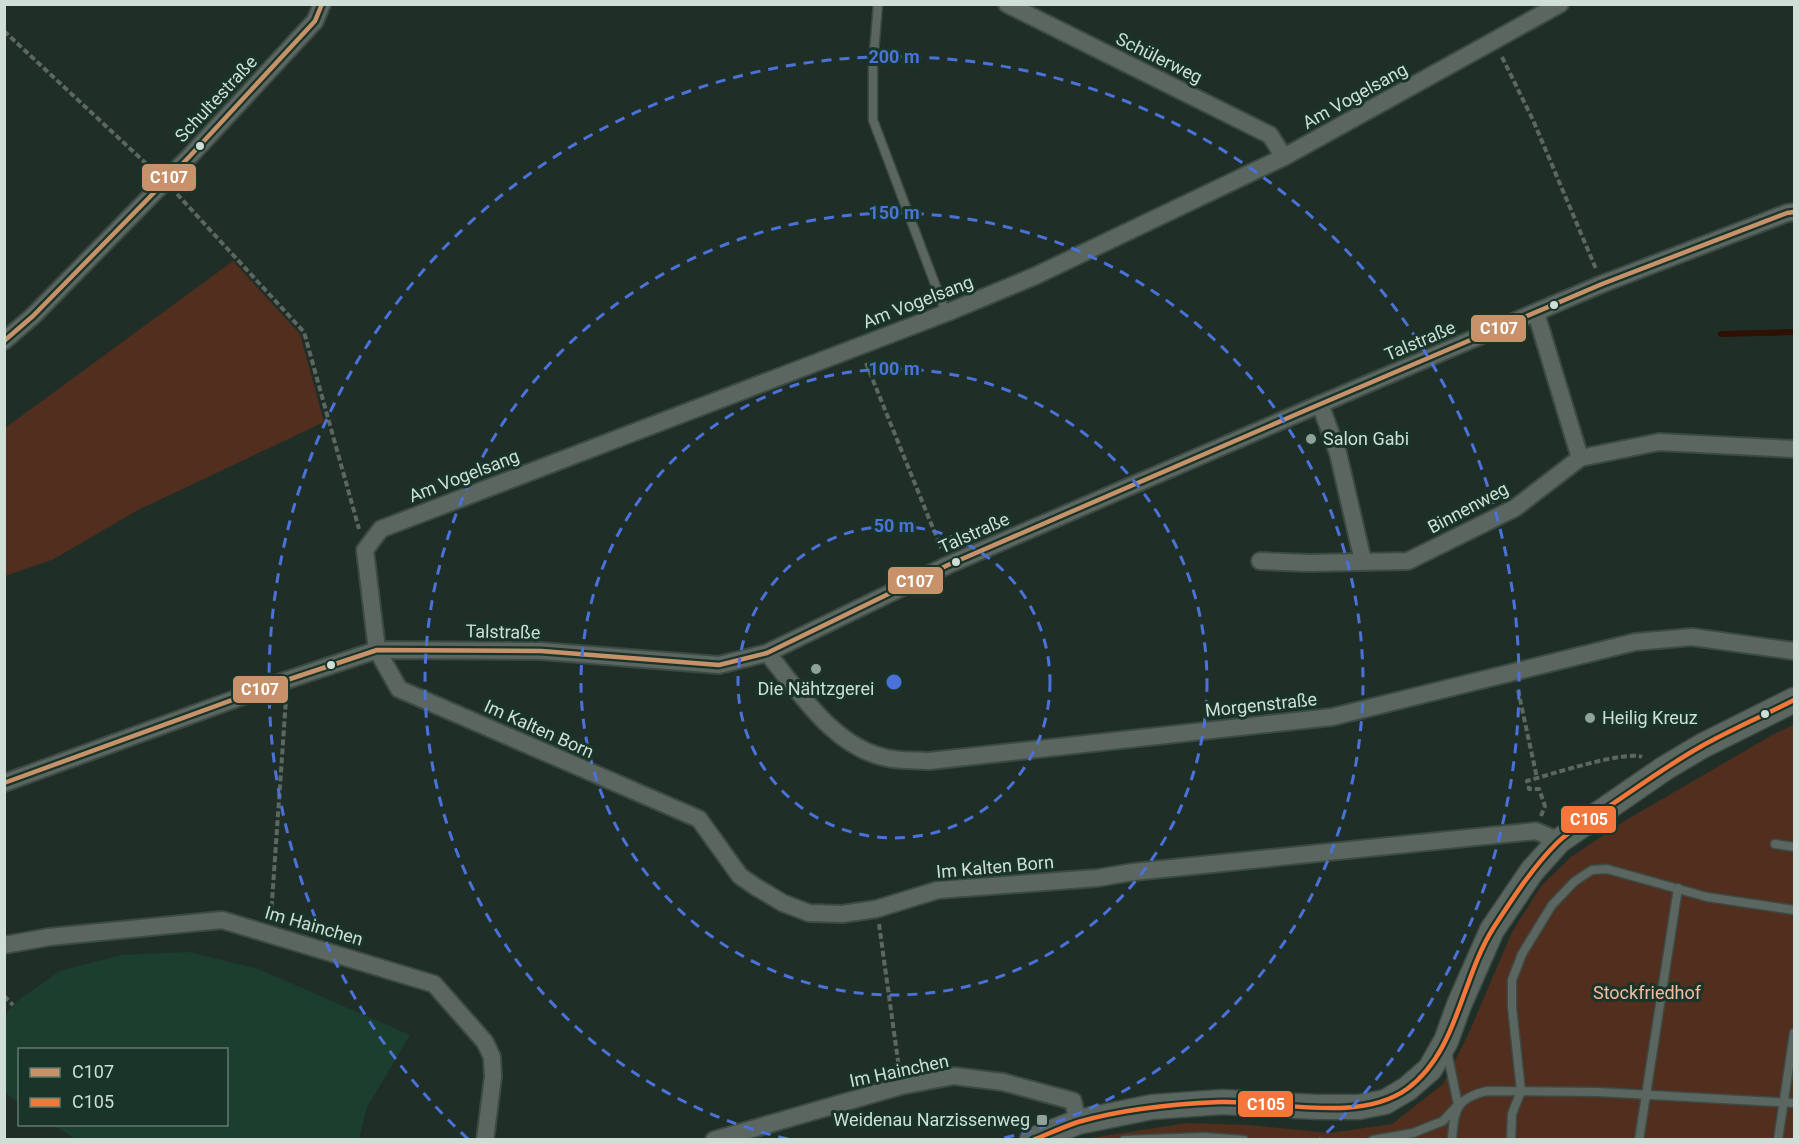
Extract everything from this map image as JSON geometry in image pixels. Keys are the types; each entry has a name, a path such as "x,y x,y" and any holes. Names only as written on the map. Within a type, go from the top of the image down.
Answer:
{"street":[{"name":"Schultestraße","path":"4,341 33,316 190,156 315,21 322,4"},
{"name":"Schülerweg","path":"1007,4 1270,135 1284,157"},
{"name":"Am Vogelsang","path":"365,550 381,529 946,313 1035,276 1284,157 1560,4"},
{"name":"Talstraße","path":"4,783 287,680 377,650 542,651 719,664 766,653 948,566 1320,404 1602,284 1794,212"},
{"path":"1536,313 1580,458"},
{"path":"1320,404 1338,453 1363,561"},
{"name":"Binnenweg","path":"1260,561 1309,563 1408,561 1515,508 1580,458 1659,442 1794,448"},
{"path":"365,550 377,650"},
{"name":"Morgenstraße","path":"766,653 831,728 858,747 886,758 929,761 1332,717 1635,642 1692,637 1794,651"},
{"name":"Im Kalten Born","path":"377,650 399,688 699,819 740,876 783,903 809,912 842,914 876,909 938,890 1097,878 1133,872 1536,831 1559,841"},
{"path":"1032,1140 1078,1122 1152,1107 1222,1102 1359,1107 1384,1102 1407,1089 1430,1069 1446,1041 1491,930 1532,871 1559,841 1665,768 1702,746 1794,700"},
{"name":"Im Hainchen","path":"4,945 49,937 222,920 434,984 485,1042 492,1057 494,1077 485,1140"},
{"name":"Im Hainchen","path":"714,1140 901,1086 954,1076 1003,1082 1073,1101 1078,1122"}],"lane":[{"path":"878,4 873,65 873,120 946,313"},
{"path":"1775,844 1794,847"},
{"path":"1511,1140 1512,1114 1521,1091 1512,1007 1512,980 1522,954 1552,905 1575,881 1592,870 1607,869 1707,897 1794,910"},
{"path":"1639,1140 1678,888"},
{"path":"1778,1140 1794,1033"},
{"path":"1446,1041 1458,1105 1453,1120 1452,1140"},
{"path":"1373,1140 1414,1136 1443,1122 1458,1105 1474,1094 1487,1090 1794,1103"},
{"path":"1124,1140 1204,1137 1244,1140"}],"path":[{"path":"4,31 112,131"},
{"path":"1494,42 1533,120 1602,284"},
{"path":"220,242 304,332 365,550"},
{"path":"859,345 948,566"},
{"path":"1533,667 1518,690 1537,778"},
{"path":"269,933 285,708"},
{"path":"1545,806 1539,789 1529,789 1527,781 1616,757 1638,755 1665,768"},
{"path":"876,909 899,1067"},
{"path":"4,996 13,1005"}],"shaded area":[{"path":"189,952 258,969 410,1035 367,1107 359,1139 76,1139 55,1126 228,1126 228,1048 18,1048 18,1102 5,1093 5,1015 16,1002 60,971 121,955"}],"green space":[{"path":"233,261 300,334 324,422 136,511 54,559 5,576 5,428"},
{"name":"Stockfriedhof","path":"1794,725 1794,1139 1077,1140 1187,1123 1249,1125 1330,1133 1392,1124 1443,1084 1468,1035 1512,932 1541,886 1571,857 1626,820 1774,734"}],"waterway":[{"path":"1721,334 1794,332"}],"transit line":[{"name":"C107","path":"4,341 33,316 190,156 315,21 322,4"},
{"name":"C107","path":"4,783 287,680 377,650 541,651 719,665 767,653 948,565 1304,411 1602,284 1794,212"},
{"name":"C105","path":"1033,1140 1078,1122 1148,1108 1220,1102 1341,1108 1365,1106 1387,1100 1407,1089 1424,1074 1448,1035 1483,947 1494,927 1531,873 1557,843 1688,754 1794,700"}],"place":[{"name":"Salon Gabi","path":"1311,439"},
{"name":"Die Nähtzgerei","path":"816,669"},
{"name":"Heilig Kreuz","path":"1590,718"},
{"name":"Weidenau Narzissenweg","path":"1042,1120"}]}
